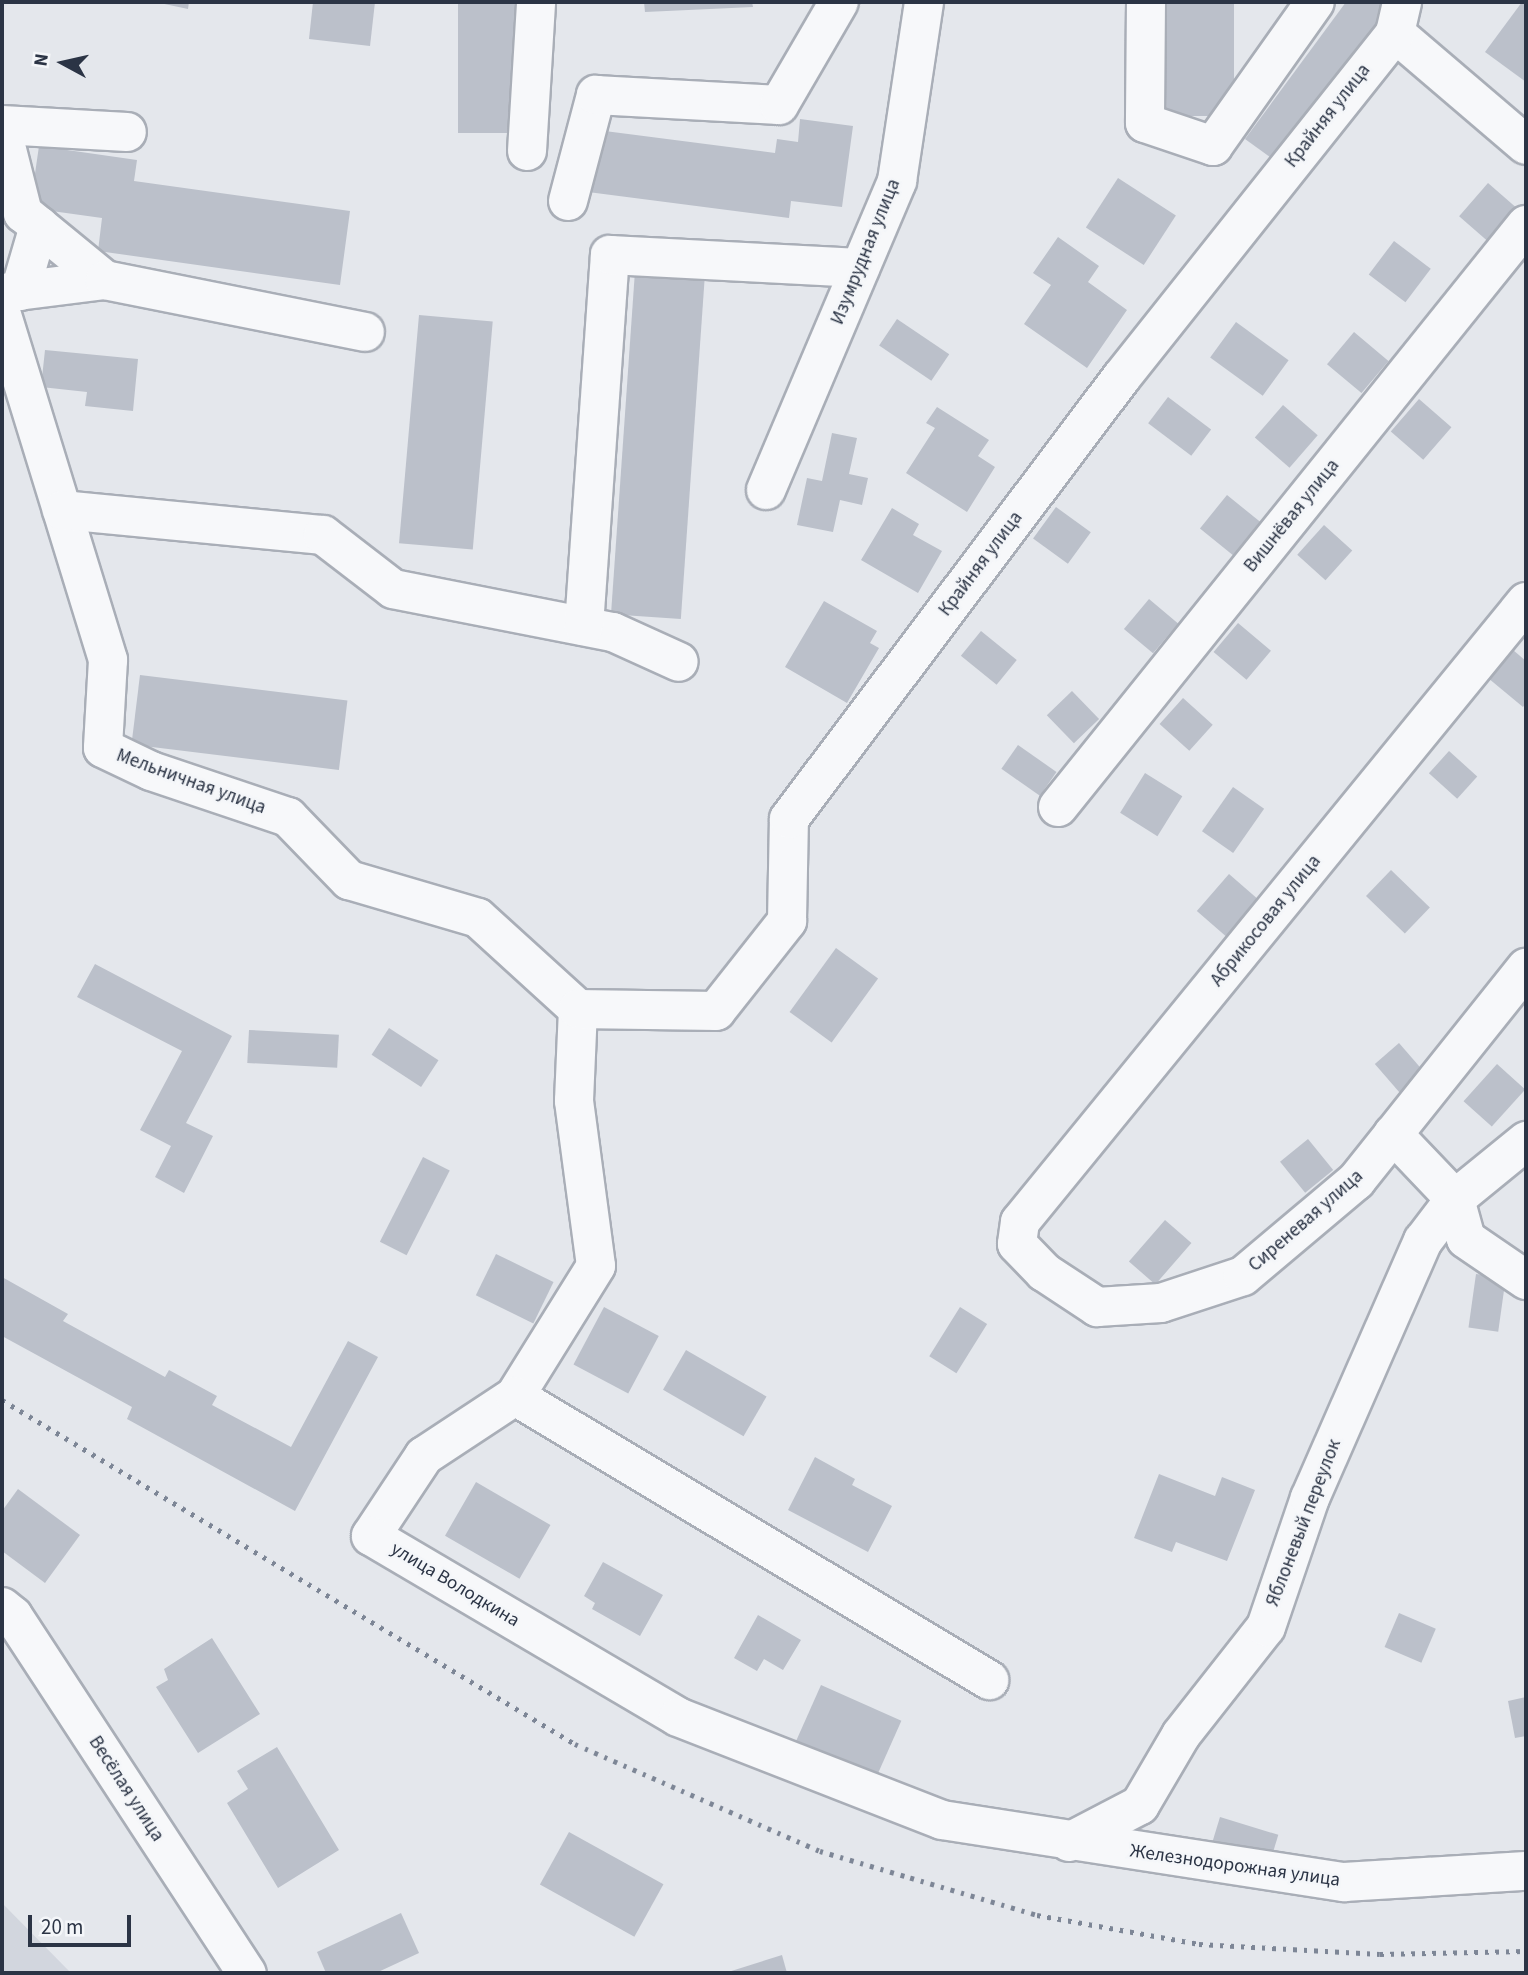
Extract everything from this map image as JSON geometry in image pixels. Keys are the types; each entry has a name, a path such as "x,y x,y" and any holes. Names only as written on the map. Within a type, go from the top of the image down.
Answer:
{"street":[{"path":"527,151 536,2"},
{"path":"568,201 596,95 779,105 839,2"},
{"name":"Изумрудная улица","path":"766,490 897,181 924,2"},
{"path":"1146,2 1144,123 1213,146 1315,2"},
{"path":"1398,17 1526,145"},
{"name":"Крайняя улица","path":"578,1009 716,1011 787,921 789,819 1121,378 1398,17"},
{"path":"105,280 23,213 2,127 127,132"},
{"name":"Вишнёвая улица","path":"1058,807 1526,225"},
{"path":"8,300 39,226"},
{"path":"584,626 610,254 860,268"},
{"path":"8,300 105,280 365,332"},
{"name":"Мельничная улица","path":"8,300 62,510 108,660 103,748 151,771 288,817 349,880 478,918 578,1009"},
{"path":"62,510 323,535 393,589 613,632 679,662"},
{"name":"Абрикосовая улица","path":"1017,1244 1020,1222 1526,602"},
{"name":"Сиреневая улица","path":"1017,1244 1044,1272 1097,1307 1161,1303 1243,1276 1356,1181 1526,968"},
{"name":"улица Володкина","path":"578,1009 574,1101 596,1266 515,1396 424,1456 371,1536 678,1717 942,1821 1069,1842"},
{"path":"1393,1133 1455,1199 1466,1239 1526,1280"},
{"name":"Яблоневый переулок","path":"1069,1842 1140,1805 1181,1735 1266,1627 1310,1498 1423,1241 1455,1199 1526,1141"},
{"path":"515,1396 989,1679"},
{"name":"Весёлая улица","path":"2,1607 13,1616 247,1973"},
{"name":"Железнодорожная улица","path":"1069,1842 1344,1882 1526,1871"}],"shaded area":[{"path":"2,1903 71,1973 2,1973"}],"building":[{"path":"155,2 189,2 188,9"},
{"path":"313,2 375,2 370,46 309,39"},
{"path":"458,2 521,2 521,133 458,133"},
{"path":"644,2 752,2 753,7 645,12"},
{"path":"1164,2 1234,2 1234,116 1164,116"},
{"path":"1346,2 1393,2 1274,160 1245,139"},
{"path":"1522,2 1526,2 1526,82 1485,52"},
{"path":"800,119 853,126 842,207 791,201 789,218 588,192 597,130 775,153 777,139 798,142"},
{"path":"39,146 137,160 134,181 350,211 340,285 98,251 102,218 30,208"},
{"path":"1118,178 1176,216 1144,265 1086,227"},
{"path":"1488,183 1517,208 1488,241 1459,216"},
{"path":"1058,237 1099,266 1088,282 1127,310 1087,368 1024,324 1051,285 1033,273"},
{"path":"1394,241 1431,269 1405,302 1369,275"},
{"path":"635,271 705,276 681,619 611,614"},
{"path":"419,315 493,321 473,550 399,543"},
{"path":"897,319 949,354 931,381 879,346"},
{"path":"1236,322 1289,360 1263,396 1210,358"},
{"path":"1354,332 1388,361 1361,393 1327,364"},
{"path":"45,350 138,359 133,411 85,406 87,392 41,387"},
{"path":"1168,397 1211,429 1191,456 1148,423"},
{"path":"1419,399 1451,427 1423,460 1391,431"},
{"path":"1283,405 1318,435 1290,468 1255,437"},
{"path":"937,407 989,440 978,456 995,467 967,512 906,473 935,428 926,423"},
{"path":"832,433 857,438 849,474 868,478 862,505 840,500 833,532 797,525 807,478 822,481"},
{"path":"1227,495 1262,523 1235,557 1200,528"},
{"path":"1056,507 1091,532 1068,564 1033,539"},
{"path":"892,508 919,524 913,535 942,551 918,593 861,560"},
{"path":"1324,525 1352,550 1325,580 1297,555"},
{"path":"1149,599 1178,623 1153,653 1124,629"},
{"path":"824,601 877,631 870,643 879,648 847,703 785,667"},
{"path":"1238,623 1271,651 1247,680 1214,652"},
{"path":"981,631 1017,660 997,685 961,656"},
{"path":"1513,650 1526,661 1526,703 1523,707 1488,678"},
{"path":"140,675 347,700 339,770 131,744"},
{"path":"1072,691 1099,719 1074,743 1047,715"},
{"path":"1183,698 1213,725 1189,751 1160,724"},
{"path":"1018,745 1057,772 1040,796 1001,769"},
{"path":"1449,751 1477,776 1457,799 1429,773"},
{"path":"1145,773 1182,796 1157,836 1120,813"},
{"path":"1233,787 1264,809 1233,853 1202,831"},
{"path":"1391,870 1430,908 1405,933 1366,896"},
{"path":"1229,874 1259,900 1227,937 1197,911"},
{"path":"836,948 878,979 832,1042 790,1012"},
{"path":"95,964 232,1036 186,1123 213,1136 184,1193 155,1177 171,1146 140,1130 182,1051 77,997"},
{"path":"389,1028 438,1060 421,1087 372,1055"},
{"path":"249,1030 339,1035 337,1068 247,1063"},
{"path":"1399,1043 1424,1072 1400,1093 1375,1064"},
{"path":"1497,1064 1525,1089 1492,1127 1464,1101"},
{"path":"1308,1139 1333,1170 1305,1193 1280,1162"},
{"path":"423,1157 450,1171 407,1255 380,1242"},
{"path":"1165,1220 1191,1243 1155,1284 1129,1262"},
{"path":"496,1254 554,1282 533,1323 476,1295"},
{"path":"1476,1274 1506,1278 1498,1332 1468,1327"},
{"path":"2,1277 68,1314 63,1321 165,1377 169,1370 217,1396 212,1405 291,1447 348,1341 378,1357 295,1511 127,1419 132,1407 2,1336"},
{"path":"604,1307 659,1336 628,1393 573,1364"},
{"path":"960,1307 987,1324 956,1373 929,1356"},
{"path":"686,1350 767,1396 744,1436 663,1390"},
{"path":"815,1457 855,1479 852,1485 892,1506 868,1552 788,1510"},
{"path":"1159,1474 1215,1496 1222,1477 1255,1490 1227,1561 1176,1542 1172,1552 1134,1538"},
{"path":"476,1482 550,1525 519,1579 445,1536"},
{"path":"18,1489 80,1535 45,1583 2,1551 2,1511"},
{"path":"603,1562 663,1595 640,1636 592,1609 595,1603 584,1596"},
{"path":"1399,1613 1436,1629 1421,1663 1385,1647"},
{"path":"758,1615 801,1640 783,1670 764,1659 757,1671 734,1658"},
{"path":"212,1638 260,1714 198,1753 156,1687 168,1680 164,1669"},
{"path":"821,1685 901,1721 875,1779 795,1743"},
{"path":"1526,1697 1526,1736 1515,1738 1508,1701"},
{"path":"277,1747 339,1850 278,1888 227,1803 248,1789 237,1771"},
{"path":"1220,1817 1278,1835 1271,1859 1213,1841"},
{"path":"569,1832 663,1884 634,1937 540,1884"},
{"path":"401,1913 419,1953 376,1973 326,1973 317,1952"},
{"path":"782,1955 787,1973 725,1973"}],"railway":[{"path":"2,1400 575,1744 820,1851 1037,1915 1199,1944 1380,1954 1526,1951"}]}
